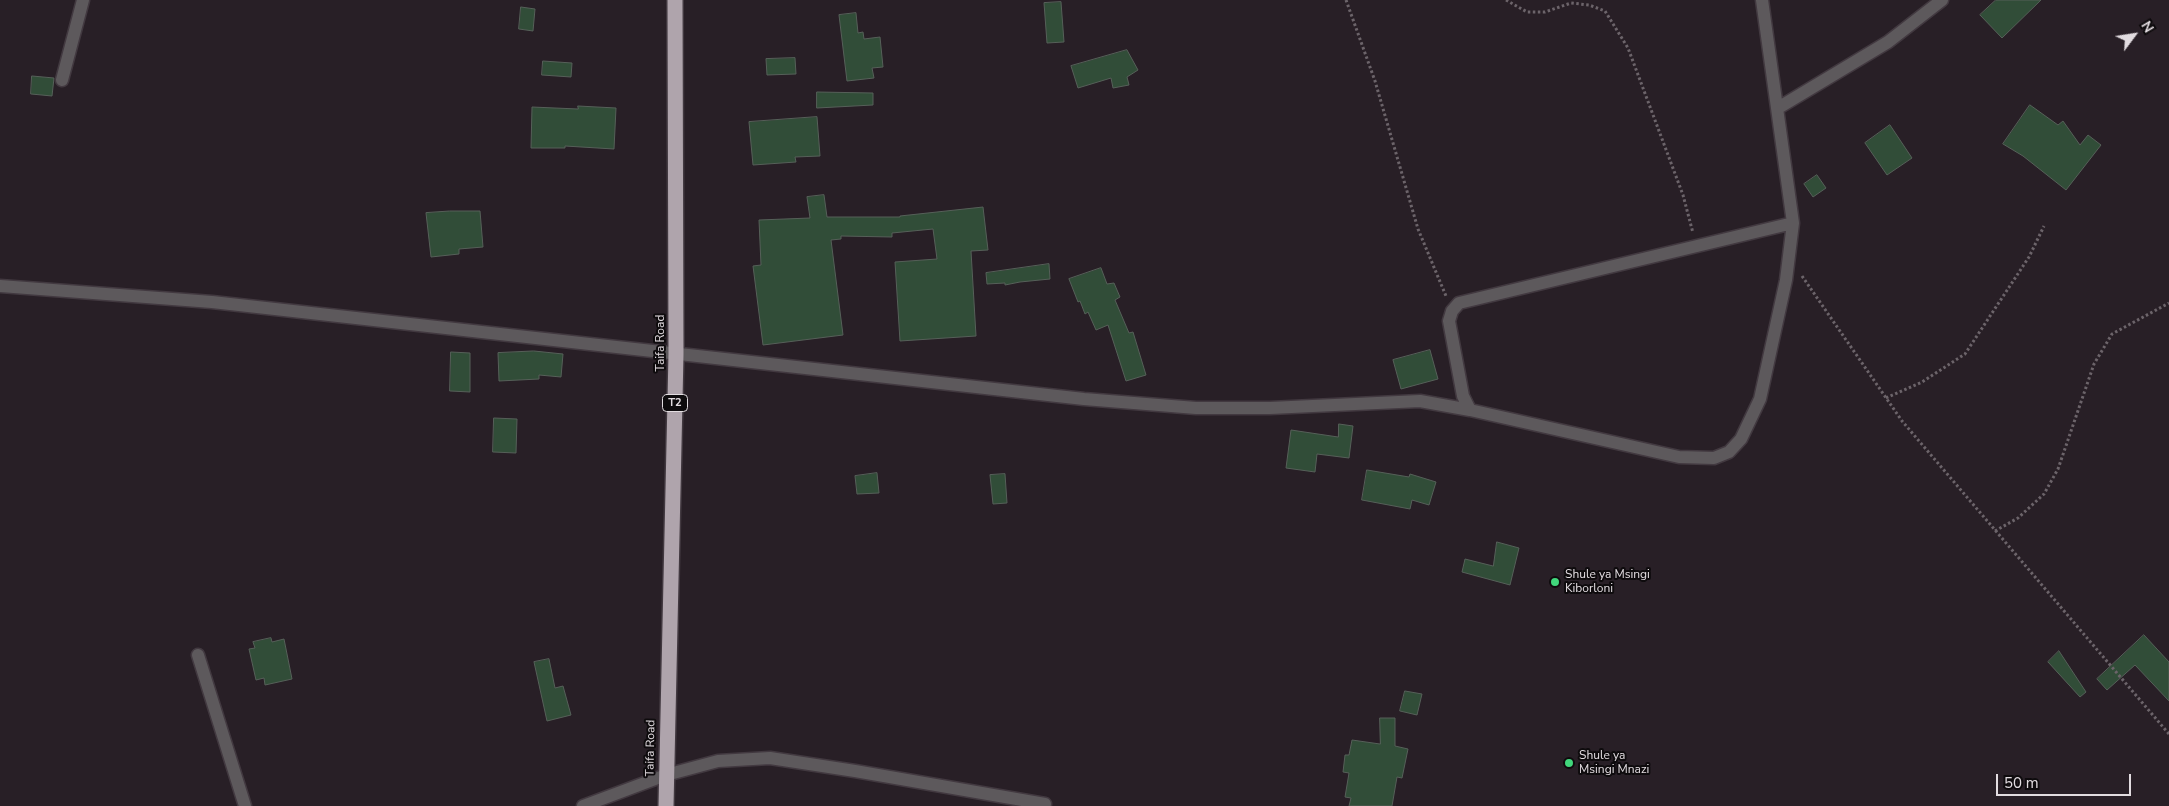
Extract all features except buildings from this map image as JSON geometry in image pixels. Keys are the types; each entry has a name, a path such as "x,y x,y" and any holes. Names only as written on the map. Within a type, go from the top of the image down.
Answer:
{"highway":[{"name":"Taifa Road","path":"666,806 676,354 675,0"}],"street":[{"path":"62,80 83,0"},
{"path":"0,286 212,302 1084,399 1196,408 1270,408 1420,401 1470,410 1680,457 1714,458 1729,452 1741,439 1760,399 1786,280 1793,222 1762,0"},
{"path":"1778,108 1888,42 1942,0"},
{"path":"1470,410 1464,396 1449,321 1452,311 1460,302 1793,222"},
{"path":"198,655 245,806"},
{"path":"583,806 666,775 718,761 770,758 1045,804"}],"path":[{"path":"1346,0 1375,81 1418,228 1452,311"},
{"path":"1506,0 1527,12 1545,12 1571,3 1589,5 1605,12 1628,48 1683,195 1697,246"},
{"path":"1886,398 1922,382 1965,354 2029,257 2044,226"},
{"path":"1789,257 1902,421 2169,734"},
{"path":"1995,531 2018,518 2044,494 2058,469 2094,364 2112,334 2169,303"}],"place":[{"name":"Shule ya Msingi Kiborloni","path":"1555,582"},
{"name":"Shule ya Msingi Mnazi","path":"1569,763"}]}
